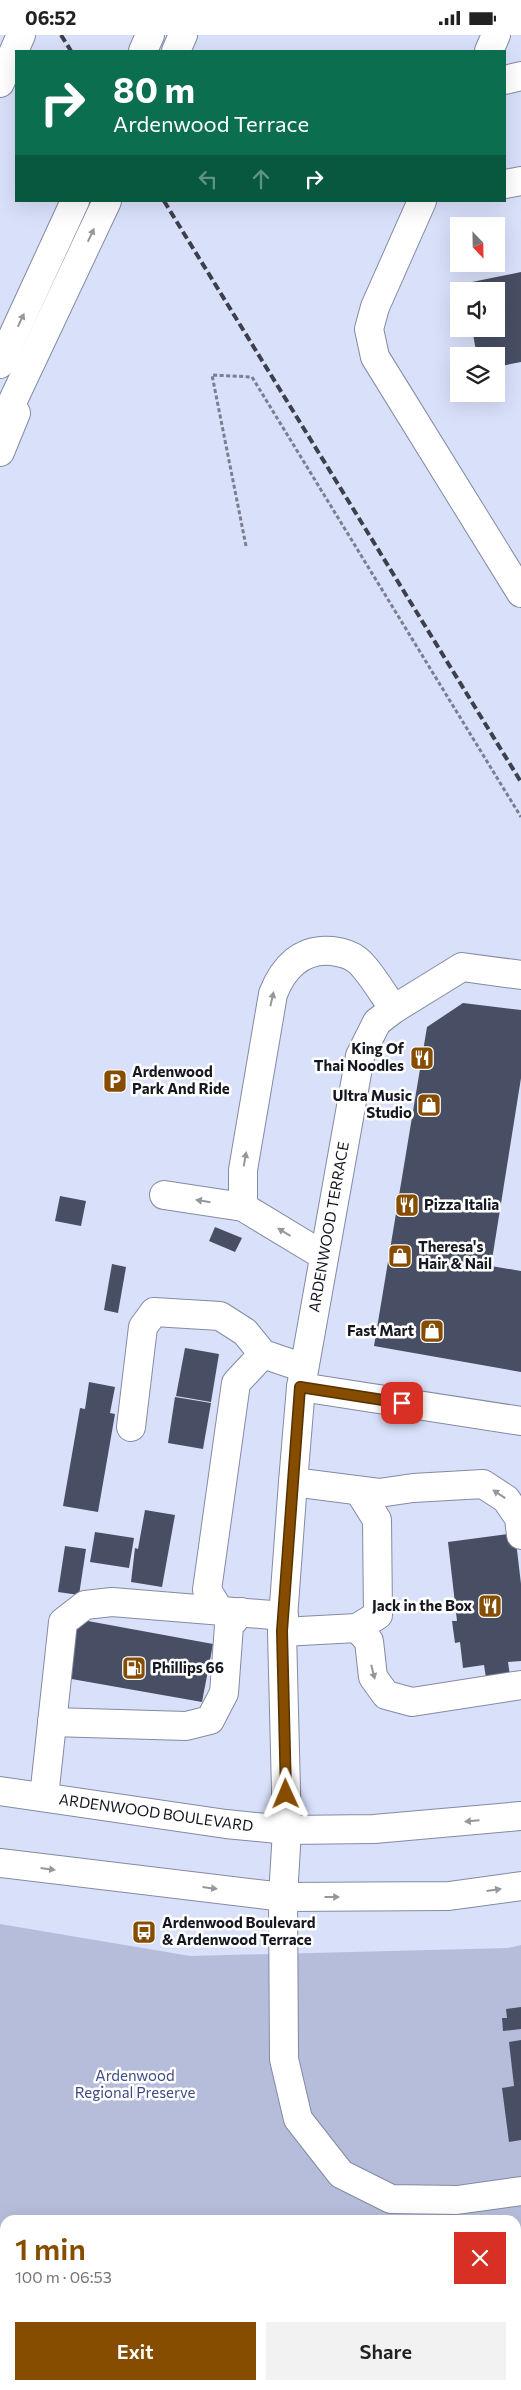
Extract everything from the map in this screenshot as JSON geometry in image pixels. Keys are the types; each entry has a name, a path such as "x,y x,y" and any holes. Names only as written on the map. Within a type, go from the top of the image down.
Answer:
{"main road":[{"path":"0,83 21,35"},
{"path":"143,50 150,35"},
{"path":"176,50 183,35"},
{"path":"489,50 496,35"},
{"path":"506,80 521,76"},
{"path":"506,184 521,181"},
{"path":"0,364 76,202"},
{"path":"0,428 107,202"},
{"path":"423,202 375,307 369,329 375,357 521,593"},
{"path":"0,452 76,268"},
{"path":"243,1207 243,1170 273,994 279,978 289,965 303,955 321,950 341,952 358,960 394,1009"},
{"name":"ARDENWOOD TERRACE","path":"521,975 462,967 394,1009 377,1022 360,1056 302,1378 283,1624 287,1830 283,1897 284,2059 298,2119 341,2174 391,2199 457,2200 521,2191"},
{"path":"164,1195 243,1207 324,1256"},
{"path":"131,1427 143,1327 154,1312 220,1316 245,1332 263,1354 302,1378 521,1421"},
{"path":"230,1611 207,1590 236,1383 263,1354"},
{"path":"293,1482 380,1493 413,1488 483,1484 506,1499 519,1518 521,1535"},
{"path":"44,1797 64,1621 85,1605 112,1602 230,1611 283,1624 357,1628 378,1615 377,1520 359,1491"},
{"path":"52,1722 186,1726 210,1720 224,1693 230,1611"},
{"path":"357,1628 368,1641 372,1677 386,1695 412,1702 521,1685"},
{"name":"ARDENWOOD BOULEVARD","path":"0,1791 226,1824 287,1830 374,1829 521,1817"},
{"path":"0,1863 283,1897 449,1896 521,1886"}],"path":[{"path":"246,546 212,375 252,377 521,817"}],"green space":[{"name":"Ardenwood Regional Preserve","path":"0,1924 190,1956 508,1948 521,1945 521,2215 0,2215"}],"building":[{"path":"521,272 521,362 505,365 505,347 475,347 473,337 505,337 505,282 472,282"},
{"path":"463,1003 521,1010 521,1078 491,1266 521,1271 521,1372 374,1346 427,1027"},
{"path":"60,1196 86,1201 81,1226 55,1221"},
{"path":"215,1227 242,1238 235,1252 209,1241"},
{"path":"112,1264 126,1267 118,1313 104,1310"},
{"path":"185,1348 219,1354 211,1402 176,1396"},
{"path":"89,1382 115,1387 110,1413 115,1414 98,1512 63,1506 80,1408 85,1409"},
{"path":"175,1397 211,1403 203,1449 168,1443"},
{"path":"145,1510 175,1515 162,1587 131,1582 135,1548 138,1549"},
{"path":"95,1532 134,1538 129,1568 90,1562"},
{"path":"515,1533 521,1584 521,1661 508,1662 510,1676 486,1678 484,1665 463,1668 460,1642 455,1643 452,1621 457,1621 448,1542"},
{"path":"65,1546 86,1549 79,1595 58,1592"},
{"path":"77,1619 213,1644 202,1702 66,1678"},
{"path":"521,2007 521,2029 503,2031 502,2018 507,2018 506,2009"},
{"path":"521,2040 521,2140 509,2142 502,2088 514,2086 509,2042"}],"railway":[{"path":"61,35 70,50"},
{"path":"165,202 521,782"}],"place":[{"name":"King Of Thai Noodles","path":"422,1058"},
{"name":"Ardenwood Park And Ride","path":"115,1081"},
{"name":"Ultra Music Studio","path":"429,1105"},
{"name":"Pizza Italia","path":"407,1205"},
{"name":"Theresa's Hair & Nail","path":"400,1256"},
{"name":"Fast Mart","path":"432,1331"},
{"name":"Jack in the Box","path":"490,1606"},
{"name":"Phillips 66","path":"134,1668"},
{"name":"Ardenwood Boulevard & Ardenwood Terrace","path":"144,1932"}],"route":[{"path":"286,1794 282,1631 300,1387 402,1403"}]}
